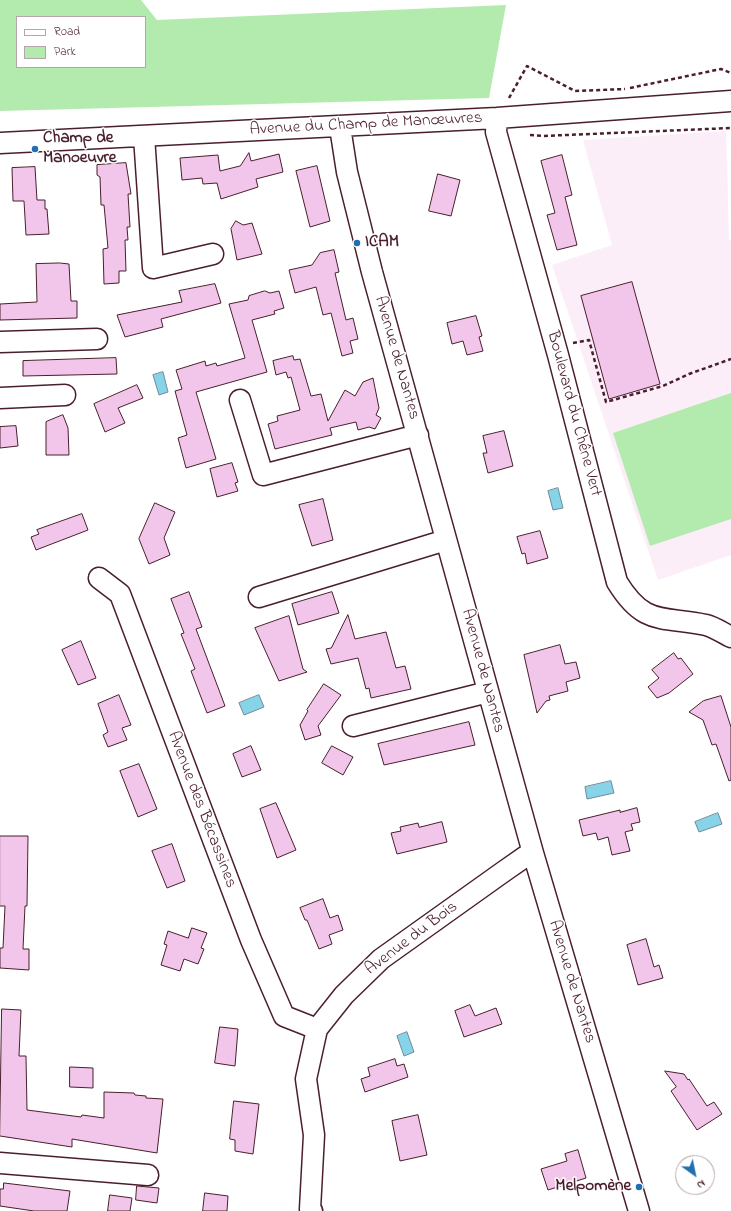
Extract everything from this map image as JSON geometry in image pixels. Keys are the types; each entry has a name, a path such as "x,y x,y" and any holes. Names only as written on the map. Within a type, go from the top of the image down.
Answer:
{"street":[{"name":"Avenue du Champ de Manœuvres","path":"0,143 497,118 731,101"},
{"name":"Boulevard du Chêne Vert","path":"497,118 496,132 556,348 617,582 627,599 643,612 663,619 708,626 731,637"},
{"name":"Avenue de Nantes","path":"340,127 346,172 374,280 533,853 639,1211"},
{"path":"144,136 153,268 213,254"},
{"path":"0,342 97,339"},
{"path":"0,398 65,395"},
{"path":"240,400 263,475 418,435"},
{"path":"259,597 446,540"},
{"name":"Avenue des Bécassines","path":"99,578 120,594 251,940 284,1016 317,1029"},
{"path":"353,726 488,692"},
{"name":"Avenue du Bois","path":"310,1210 314,1135 306,1079 317,1029 344,995 381,959 503,872 526,856 533,853"},
{"path":"0,1163 148,1175"}],"path":[{"path":"497,118 528,66 575,91 631,88 721,69 731,73"},
{"path":"556,348 588,340 606,402 663,386 689,374 731,359"}],"shaded area":[{"path":"726,131 729,240 731,240 731,555 658,580 552,265 612,245 583,140"}],"green space":[{"path":"0,0 141,0 157,20 506,5 489,98 0,111"},
{"path":"731,393 731,519 650,546 613,433"}],"water":[{"path":"163,372 168,392 159,395 153,375"},
{"path":"558,488 563,508 553,510 548,491"},
{"path":"259,695 264,707 244,715 239,703"},
{"path":"611,781 614,793 587,799 585,787"},
{"path":"718,813 722,824 699,832 695,822"},
{"path":"407,1032 414,1052 404,1056 397,1036"}],"building":[{"path":"249,153 251,161 279,154 283,172 256,179 258,187 221,199 217,183 203,184 202,178 182,180 180,158 218,155 220,171 240,166"},
{"path":"562,155 572,195 565,197 577,245 557,250 547,215 555,213 541,161"},
{"path":"126,163 131,194 128,194 130,227 127,227 128,240 125,240 126,271 119,271 119,283 104,284 103,249 108,248 104,205 101,205 100,177 97,175 97,165"},
{"path":"317,166 330,221 310,227 296,171"},
{"path":"35,167 37,200 45,200 49,234 26,235 24,201 13,201 12,168"},
{"path":"438,174 460,180 451,216 429,211"},
{"path":"236,221 243,225 252,223 262,254 237,260 231,229"},
{"path":"334,250 339,272 335,273 346,320 353,318 358,339 350,341 353,353 342,356 331,313 323,315 316,287 295,293 289,270 312,265 320,253"},
{"path":"36,264 69,264 71,301 77,301 77,318 0,320 0,304 37,302"},
{"path":"632,282 660,384 609,399 581,296"},
{"path":"215,284 221,303 161,319 163,327 125,337 117,315 182,302 179,291"},
{"path":"265,291 270,293 279,291 284,308 274,311 275,314 252,320 267,372 196,392 216,459 186,468 178,438 187,435 175,391 182,389 176,370 205,361 206,366 216,363 217,366 245,358 229,304 248,300 249,296"},
{"path":"476,316 482,336 479,337 483,351 467,355 463,341 452,344 447,323"},
{"path":"293,356 294,360 300,359 311,396 321,394 328,421 345,390 355,396 363,382 373,378 379,408 376,415 381,418 375,429 369,427 358,430 356,422 330,428 332,435 275,449 268,424 278,421 277,416 300,410 291,377 288,378 286,372 276,375 273,361"},
{"path":"116,358 117,374 23,376 23,361"},
{"path":"137,385 143,398 118,408 125,423 105,432 94,404"},
{"path":"63,415 68,428 69,455 46,455 46,422"},
{"path":"16,426 18,446 0,448 0,427"},
{"path":"504,431 513,466 488,473 483,453 487,453 483,436"},
{"path":"232,463 238,482 235,483 238,491 217,497 210,469"},
{"path":"323,499 333,540 312,546 299,505"},
{"path":"155,503 175,512 164,538 170,555 149,564 139,539"},
{"path":"82,514 88,530 36,550 31,537 39,534 37,530"},
{"path":"540,531 548,558 527,564 525,553 522,554 517,537"},
{"path":"189,592 202,627 196,629 225,706 207,713 191,671 195,669 181,634 184,633 171,599"},
{"path":"332,592 339,613 298,625 292,604"},
{"path":"348,615 355,639 386,632 396,668 405,666 411,689 371,698 369,688 366,689 358,658 331,664 326,649 331,648"},
{"path":"289,616 303,669 307,672 279,681 255,628"},
{"path":"81,641 96,678 78,685 62,650"},
{"path":"560,645 565,664 576,662 580,678 566,682 568,691 549,696 550,700 546,701 537,713 524,655"},
{"path":"674,653 678,659 681,658 693,674 669,693 657,698 648,687 659,678 652,670"},
{"path":"324,684 341,695 318,726 321,735 305,740 300,725 308,711 307,710"},
{"path":"119,695 131,725 122,728 127,740 108,747 103,735 108,732 98,704"},
{"path":"721,696 731,727 731,780 729,781 716,744 712,745 703,720 689,712 703,701"},
{"path":"469,722 475,745 384,765 378,744"},
{"path":"251,746 261,770 242,777 233,754"},
{"path":"332,746 353,757 343,775 322,763"},
{"path":"139,764 157,809 138,817 120,771"},
{"path":"276,803 296,850 277,858 260,809"},
{"path":"637,808 640,822 631,824 633,830 625,832 630,851 612,855 608,837 598,840 596,833 583,836 579,820 620,810 620,812"},
{"path":"442,822 447,842 397,854 391,833 401,831 400,827 418,823 419,827"},
{"path":"0,836 28,836 27,906 25,906 23,949 29,949 29,970 0,968 0,948 3,948 5,906 0,906"},
{"path":"172,844 185,881 167,888 152,851"},
{"path":"323,899 330,918 338,915 343,930 329,935 332,944 319,949 307,920 305,920 300,908"},
{"path":"192,928 207,933 201,948 204,949 198,964 184,959 180,971 161,965 167,945 164,944 168,931 188,938"},
{"path":"646,939 654,967 659,965 663,978 638,985 627,945"},
{"path":"470,1005 475,1016 496,1008 502,1024 464,1037 455,1011"},
{"path":"2,1009 21,1010 19,1056 26,1056 27,1110 81,1117 82,1115 104,1118 104,1092 134,1093 135,1095 146,1096 146,1098 163,1099 157,1153 72,1139 72,1147 0,1136"},
{"path":"220,1027 238,1029 235,1066 215,1063"},
{"path":"395,1059 397,1066 404,1064 408,1077 365,1092 361,1079 370,1076 368,1068"},
{"path":"70,1067 93,1068 93,1088 70,1087"},
{"path":"665,1071 684,1074 707,1106 714,1102 722,1114 697,1130 671,1091 676,1087"},
{"path":"234,1101 259,1104 253,1154 235,1151 235,1140 230,1139"},
{"path":"418,1115 427,1155 400,1161 392,1121"},
{"path":"578,1150 586,1178 548,1190 541,1169 567,1161 565,1154"},
{"path":"4,1183 70,1191 67,1211 34,1211 0,1206 0,1189 3,1189"},
{"path":"137,1186 159,1188 157,1203 136,1200"},
{"path":"205,1193 228,1196 227,1211 203,1211"},
{"path":"110,1195 132,1198 130,1211 108,1211"}],"place":[{"name":"Champ de Manoeuvre","path":"35,149"},
{"name":"ICAM","path":"357,243"},
{"name":"Melpomène","path":"639,1187"}]}
